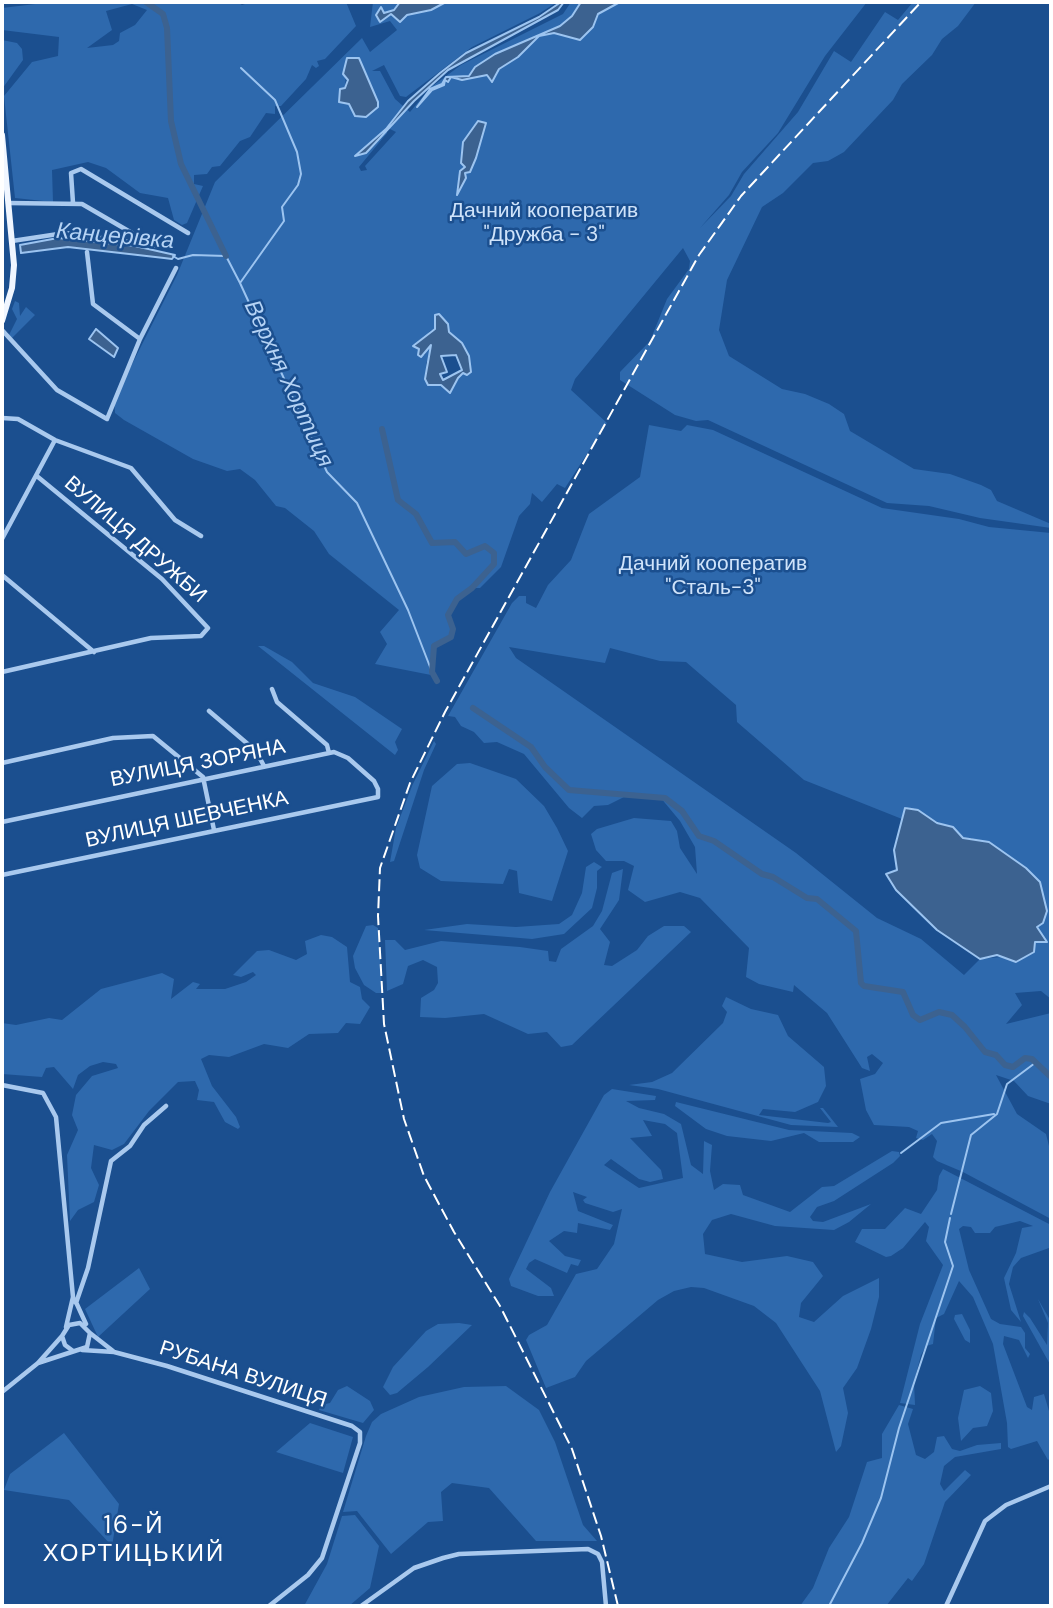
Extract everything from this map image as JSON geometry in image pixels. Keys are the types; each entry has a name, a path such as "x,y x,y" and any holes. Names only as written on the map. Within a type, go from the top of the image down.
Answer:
{"main road":[{"path":"2,135 14,265 12,288 2,321"}],"street":[{"path":"74,203 71,173 81,169 188,233"},
{"path":"8,203 85,205 132,233"},
{"path":"12,241 65,233 160,246"},
{"path":"87,252 93,304 140,339"},
{"path":"2,330 57,390 107,419 140,339 176,268"},
{"path":"2,418 18,419 55,440 134,471 176,521 201,536"},
{"path":"2,539 38,477 55,440"},
{"name":"ВУЛИЦЯ ДРУЖБИ","path":"38,477 162,579 208,629 201,636 152,638 94,652"},
{"path":"2,575 94,652"},
{"path":"2,671 94,652"},
{"path":"272,689 276,702 327,745 329,753"},
{"path":"209,711 256,751 264,766"},
{"path":"2,763 113,738 140,734 158,738 204,780 214,830"},
{"name":"ВУЛИЦЯ ЗОРЯНА","path":"2,822 329,753"},
{"name":"ВУЛИЦЯ ШЕВЧЕНКА","path":"2,874 378,797 374,781 343,755 329,753"},
{"path":"2,1085 43,1093 56,1117 73,1297 62,1336 38,1363 2,1392"},
{"path":"76,1303 88,1268 111,1161 130,1146 144,1125 166,1106"},
{"path":"38,1363 82,1350 89,1345 89,1330 73,1297"},
{"path":"66,1327 77,1322 89,1330"},
{"name":"РУБАНА ВУЛИЦЯ","path":"89,1330 114,1352"},
{"path":"62,1336 65,1345 73,1351"},
{"name":"РУБАНА ВУЛИЦЯ","path":"82,1350 114,1352 352,1426 360,1432 360,1443 322,1558 308,1575 269,1606"},
{"path":"946,1606 985,1521 1006,1505 1051,1486"},
{"path":"361,1606 414,1568 451,1556 588,1549 598,1554 602,1562 606,1606"}],"green space":[{"path":"52,2 237,2 242,5 251,2 346,2 356,26 325,59 317,61 319,66 316,68 312,65 306,79 281,106 275,106 275,114 266,113 250,137 240,141 220,166 212,167 207,174 194,175 194,184 203,186 187,223 182,225 174,220 168,198 140,193 106,168 88,162 52,170 53,202 15,198 4,96 32,62 58,56 59,37 2,30 2,8","holes":["132,4 147,10 135,25 120,33 119,41 113,45 87,48 112,30 106,11"]},
{"name":"Дачний кооператив \"Дружба - 3\"","path":"373,2 557,2 472,47 406,97 400,96 384,65 372,71 380,71 395,99 410,112 430,88 461,65 563,14 571,2 867,2 825,56 778,133 742,172 729,195 700,228 731,196 744,174 798,112 834,51 851,62 885,12 898,20 913,2 976,2 958,26 942,39 932,55 902,84 893,100 844,152 828,161 813,163 783,193 762,207 727,280 719,330 729,356 782,389 805,394 829,404 844,414 850,431 914,469 950,474 981,485 991,490 997,501 1051,524 1051,528 980,518 929,506 887,503 708,420 696,421 675,415 620,380 620,372 650,341 667,299 689,269 690,261 683,248 575,379 571,390 607,423 565,488 557,484 542,502 532,493 530,504 519,516 501,567 480,588 472,588 457,599 448,615 453,629 451,637 434,646 431,675 375,664 387,644 380,632 399,610 329,554 314,531 285,508 276,506 255,480 240,469 227,471 193,459 124,420 115,413 114,400 177,275 215,182 362,38 370,52 397,30 390,21 370,27","holes":["347,58 359,58 378,102 353,113 345,88","386,127 396,132 365,166 367,170 361,171 359,167 387,133","435,329 466,355 464,371 448,391 428,372 426,363 432,354 431,345 427,347 425,355 418,355 422,342 430,331"]},
{"path":"2,40 17,43 22,49 23,60 2,89"},
{"path":"15,301 19,303 20,316 26,307 35,315 12,338 9,335 17,319 12,309"},
{"name":"Дачний кооператив \"Сталь-3\"","path":"649,425 681,431 687,425 713,430 882,508 959,519 989,527 1051,533 1051,999 1041,991 1015,993 1022,1005 1006,1024 1051,1013 1051,1104 1028,1096 1014,1081 996,1075 1017,1114 1046,1134 1051,1154 1051,1219 937,1161 933,1157 937,1141 932,1134 923,1140 916,1138 918,1131 909,1127 874,1125 866,1110 860,1079 875,1074 883,1063 872,1054 867,1057 870,1071 862,1068 827,1013 794,985 793,992 759,984 746,977 749,948 700,898 680,892 645,902 628,890 634,866 624,861 606,861 596,850 591,834 597,829 634,818 671,821 677,831 680,848 697,874 695,847 680,821 660,797 628,795 608,805 594,806 582,818 569,808 524,754 497,742 484,743 474,732 461,726 455,717 448,716 512,603 519,596 526,596 526,603 536,608 548,585 571,560 589,514 640,477","holes":["509,647 605,663 610,648 660,661 686,662 736,705 737,722 804,780 902,819 905,808 918,810 963,838 972,838 1001,957 980,959 964,975 921,939 877,918 796,853 516,658"]},
{"path":"258,646 264,646 292,662 313,683 355,697 402,729 395,742 398,750 395,755"},
{"path":"434,741 436,744 424,770 394,861 390,862 396,828 412,786"},
{"path":"470,763 516,779 544,806 568,851 552,901 519,893 517,871 509,869 503,884 441,881 420,868 417,855 432,786 457,764"},
{"path":"594,862 602,867 597,871 597,888 592,908 564,934 532,939 424,930 467,924 516,927 559,924 572,915 582,893 586,867"},
{"path":"623,869 619,900 600,929 610,942 604,965 612,966 637,950 648,936 664,926 684,926 691,932 572,1045 561,1047 547,1032 528,1034 484,1014 445,1018 420,1017 421,998 434,990 438,983 437,967 423,960 408,966 403,984 387,991 385,940 395,940 405,950 441,941 520,947 548,951 549,961 556,962 561,949 593,926 602,911 612,873"},
{"path":"373,925 378,928 381,993 376,993 364,985 355,968 353,956 366,926"},
{"path":"321,935 332,937 347,947 350,982 360,987 362,999 370,1007 360,1024 346,1023 338,1033 309,1034 288,1048 264,1044 229,1057 209,1055 201,1059 212,1086 236,1117 240,1127 238,1129 225,1122 214,1102 197,1100 199,1090 195,1081 178,1082 149,1111 124,1144 112,1150 94,1145 91,1168 99,1185 94,1202 78,1210 70,1221 67,1155 78,1130 72,1115 76,1095 92,1076 118,1068 116,1064 103,1062 90,1066 78,1075 73,1089 54,1067 46,1068 42,1077 2,1074 2,1023 16,1025 49,1018 62,1020 101,989 162,973 174,979 171,999 193,982 200,984 196,989 225,989 246,982 256,975 253,972 241,977 233,975 257,951 269,950 296,960 307,954 305,941"},
{"path":"726,997 751,1009 778,1015 788,1036 824,1067 826,1086 818,1102 795,1112 763,1109 759,1115 831,1122 820,1108 823,1108 838,1127 791,1125 658,1089 629,1085 652,1082 672,1073 723,1023 727,1012 722,1006"},
{"path":"612,1089 656,1096 655,1100 626,1101 639,1108 664,1114 681,1124 691,1165 703,1174 704,1141 712,1145 710,1171 714,1190 723,1184 740,1185 743,1195 790,1212 822,1187 834,1186 892,1151 899,1152 900,1156 893,1163 834,1201 817,1207 810,1217 813,1221 823,1222 871,1204 834,1230 775,1226 731,1214 712,1220 703,1234 705,1254 742,1262 787,1256 813,1262 823,1276 801,1303 799,1317 814,1322 843,1296 879,1278 879,1297 871,1329 857,1368 843,1388 848,1413 841,1446 836,1452 820,1391 776,1323 754,1306 704,1288 691,1287 674,1291 658,1300 586,1361 575,1377 546,1388 526,1340 529,1335 547,1325 576,1274 597,1269 614,1244 622,1209 613,1212 585,1203 583,1200 587,1197 573,1192 578,1211 613,1225 610,1230 578,1223 577,1233 564,1231 549,1241 565,1256 581,1260 578,1266 571,1264 567,1273 535,1259 529,1263 526,1269 551,1288 554,1296 538,1296 511,1286 509,1279 550,1192 604,1095","holes":["643,1120 665,1124 677,1133 683,1178 639,1188 604,1165 611,1159 639,1179 650,1182 663,1179 661,1170 630,1138 652,1136"]},
{"path":"676,1102 789,1130 852,1133 860,1137 853,1142 819,1142 804,1133 771,1141 727,1136 706,1129 675,1106"},
{"path":"943,1169 1051,1225 1049,1248 1021,1258 1013,1267 1009,1284 1021,1322 1011,1310 1004,1278 1016,1253 1022,1228 1033,1226 1020,1221 995,1227 990,1233 975,1233 971,1227 963,1226 959,1229 969,1270 991,1319 1000,1324 1021,1327 1025,1333 1025,1348 1030,1354 1028,1358 1019,1340 1004,1336 1003,1344 1027,1407 1032,1410 1034,1397 1044,1394 1051,1418 1051,1458 1048,1460 1037,1441 1011,1449 1008,1447 1007,1423 993,1344 973,1297 959,1281 944,1314 936,1318 933,1344 926,1346 921,1355 914,1382 915,1405 900,1403 920,1324 943,1265 926,1241 929,1227 925,1222 903,1248 891,1256 886,1257 855,1242 862,1229 885,1229 905,1208 921,1214 937,1190"},
{"path":"139,1268 150,1289 98,1337 85,1309"},
{"path":"1038,1299 1050,1320 1051,1366 1023,1316 1024,1312 1047,1345 1048,1323"},
{"path":"962,1314 970,1330 970,1343 965,1340 954,1319 955,1315"},
{"path":"438,1324 472,1325 428,1367 397,1393 390,1395 383,1387 393,1367 426,1331"},
{"path":"347,1386 370,1401 374,1410 363,1423 319,1410 321,1405 330,1403 338,1390"},
{"path":"506,1386 539,1410 555,1442 583,1525 597,1541 536,1541 489,1488 452,1483 441,1492 443,1521 428,1522 391,1554 357,1511 343,1512 366,1436 372,1422 381,1414 419,1397 464,1387"},
{"path":"980,1386 991,1393 993,1411 987,1426 973,1428 961,1441 958,1418 964,1390"},
{"path":"899,1405 913,1409 908,1424 916,1455 925,1459 934,1452 937,1437 944,1436 952,1449 960,1451 977,1445 1001,1443 1001,1449 955,1457 944,1466 940,1484 944,1491 965,1470 971,1475 945,1502 924,1564 912,1581 908,1578 886,1606 800,1606 813,1588 829,1548 849,1517 867,1462 882,1458 882,1434"},
{"path":"310,1423 353,1437 343,1473 276,1452"},
{"path":"64,1433 119,1504 112,1546 69,1500 4,1490 10,1474"},
{"path":"355,1515 379,1546 370,1588 349,1606 304,1606 327,1564 342,1516"}],"shaded area":[{"path":"400,2 446,2 431,10 407,15 400,22 391,14 380,22 376,15 381,7 384,13 394,10"},
{"path":"564,2 558,10 448,70 414,101 366,153 355,156 386,129 408,101 466,53 539,17"},
{"path":"581,2 620,2 598,14 593,27 580,40 554,33 539,36 518,57 499,69 492,82 487,75 462,80 451,77 448,82 445,80 444,85 432,90 417,107 430,89 442,84 446,77 469,76 475,67 495,54 560,26 572,16"},
{"path":"347,58 359,58 378,102 378,107 366,117 355,116 349,104 339,102 340,89 345,88 348,80 343,74"},
{"path":"478,121 486,123 476,158 470,172 465,173 466,178 457,195 460,171 465,167 461,163 463,142"},
{"path":"58,238 135,246 175,255 172,259 68,247 21,253 20,245"},
{"path":"439,314 448,324 449,332 462,343 469,356 471,372 467,375 463,373 458,378 450,393 441,385 428,385 425,379 431,345 421,357 418,355 419,349 413,346 435,329 435,315","holes":["456,355 462,370 443,380 440,374 447,372 441,356"]},
{"path":"96,329 118,348 114,357 89,339"},
{"path":"905,808 918,810 937,823 953,827 963,838 989,842 1026,868 1040,882 1047,911 1043,923 1037,927 1047,942 1035,942 1034,952 1016,962 997,955 980,959 937,930 896,890 886,874 897,870 894,850"}],"waterway":[{"name":"Верхня Хортиця","path":"146,2 163,14 167,28 171,121 181,164 226,256"},
{"name":"Верхня Хортиця","path":"241,68 275,100 297,152 301,174 298,185 282,207 284,221 240,283 327,472 357,503 408,610 432,672"},
{"name":"Канцерівка","path":"173,256 178,259 193,255 226,256 240,283"},
{"name":"Верхня Хортиця","path":"382,429 398,500 416,514 432,543 455,542 466,554 485,546 494,553 494,564 472,588 457,599 448,615 453,629 451,637 434,646 432,672 437,681"},
{"name":"Верхня Хортиця","path":"473,708 531,747 545,767 569,790 665,798 682,811 699,836 714,841 762,874 773,877 807,898 817,899 856,931 861,983 864,986 903,992 913,1015 920,1020 939,1012 952,1015 985,1052 996,1055 1005,1065 1013,1067 1025,1058 1032,1059 1051,1077"},
{"path":"951,1214 971,1135 997,1114 1007,1084 1035,1063"},
{"path":"901,1153 941,1123 994,1114"},
{"path":"829,1606 862,1543 881,1498 899,1428 953,1266 945,1242 950,1218"}],"railway":[{"path":"618,1606 601,1536 572,1449 500,1306 454,1232 424,1176 404,1119 384,1024 378,916 380,868 410,783 445,712 699,255 741,196 921,2"}],"district":[{"name":"16-Й ХОРТИЦЬКИЙ","path":"134,1541"}]}
